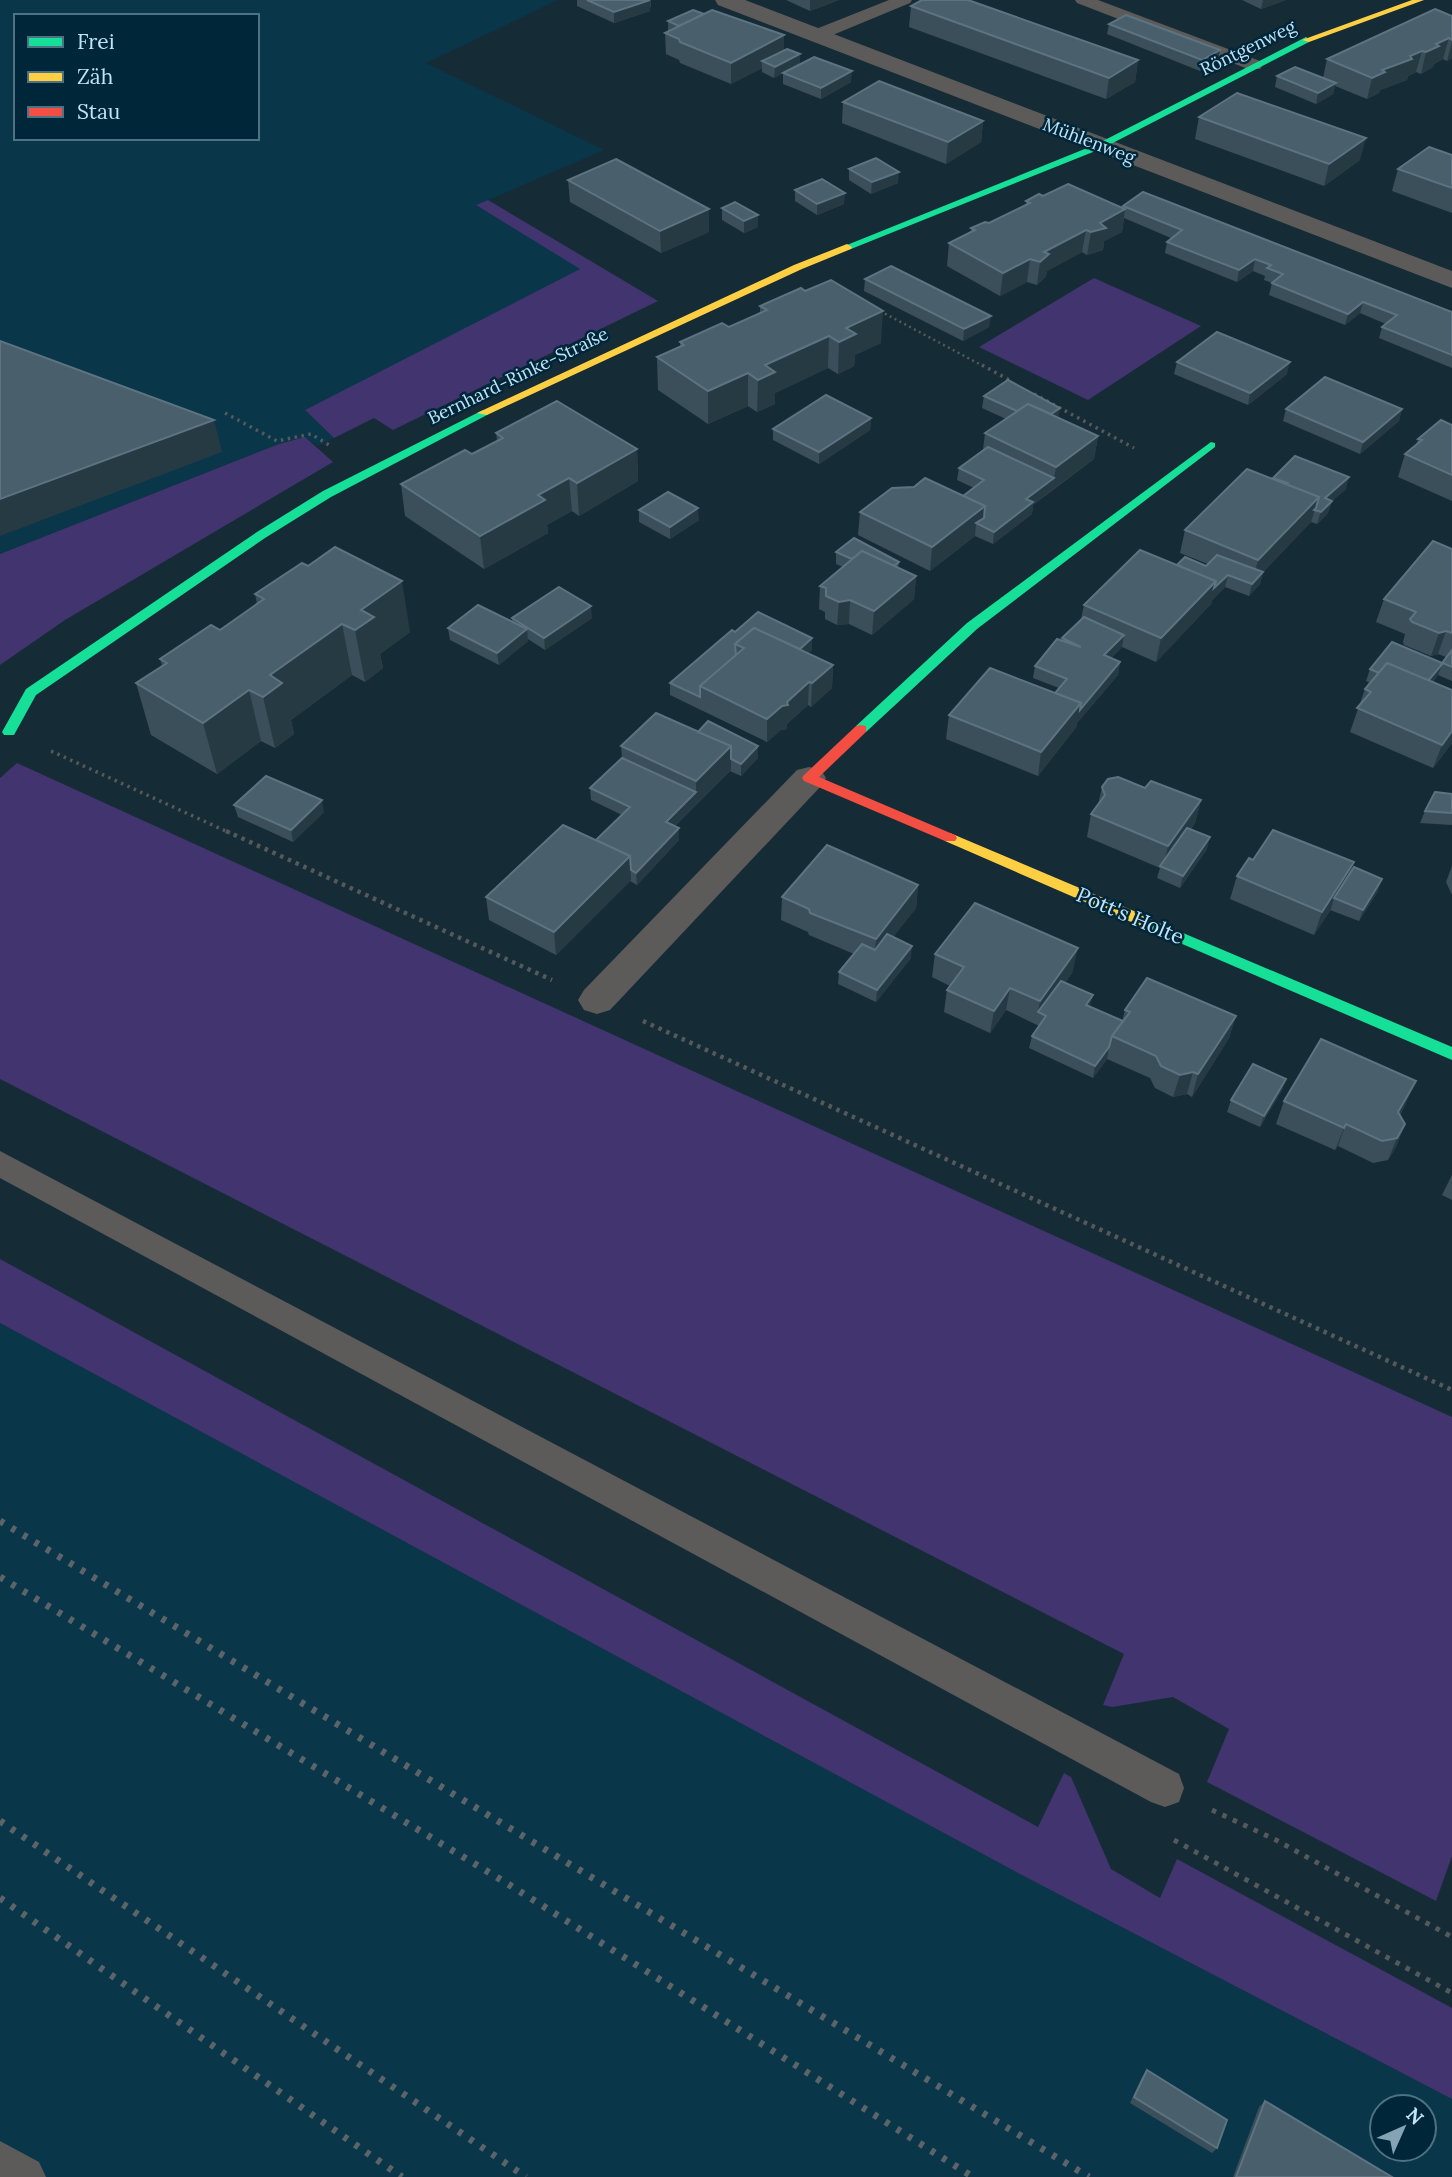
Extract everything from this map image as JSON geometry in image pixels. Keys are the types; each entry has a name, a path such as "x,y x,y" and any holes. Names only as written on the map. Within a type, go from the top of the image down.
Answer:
{"street":[{"name":"Mühlenweg","path":"726,0 1452,280"},
{"name":"Röntgenweg","path":"1100,146 1295,44 1420,0"},
{"name":"Bernhard-Rinke-Straße","path":"4,736 31,692 261,535 372,471 568,370 781,275 1100,146"},
{"path":"597,1000 808,778 972,626 1211,445"},
{"name":"Pott's Holte","path":"808,778 1452,1054"}],"lane":[{"path":"817,36 904,0"},
{"path":"1083,0 1254,65"},
{"path":"0,1163 1165,1788"},
{"path":"0,2162 24,2177"}],"path":[{"path":"871,306 1018,385"},
{"path":"1030,392 1177,472"},
{"path":"225,414 277,441 311,434 372,471"},
{"path":"4,736 597,1000 1452,1390"},
{"path":"1452,1937 1276,1840 1165,1788 1147,1826 1452,1993"}],"shaded area":[{"path":"0,0 558,0 426,63 604,150 477,205 581,269 305,410 334,438 318,446 305,437 279,444 0,554"},
{"path":"488,200 658,301 393,430 374,418 334,438 305,410 580,269 476,205"},
{"path":"1094,278 1201,326 1088,400 979,347"},
{"path":"305,437 333,462 65,620 0,665 0,554 279,444"},
{"path":"17,763 1452,1417 1452,1856 1436,1901 1207,1782 1229,1729 1173,1697 1112,1707 1103,1705 1124,1654 0,1079 0,778"},
{"path":"0,1259 1038,1827 1064,1773 1071,1777 1111,1869 1160,1898 1177,1859 1452,2008 1452,2099 1018,1873 0,1323"},
{"path":"0,1323 1018,1873 1452,2099 1452,2177 0,2177"}],"building":[{"path":"587,0 650,0 614,12"},
{"path":"922,0 968,0 1138,60 1109,78 911,6"},
{"path":"1435,9 1452,16 1452,40 1449,38 1426,52 1410,56 1412,59 1382,70 1385,72 1372,78 1327,59"},
{"path":"693,10 704,14 679,26 668,21"},
{"path":"712,10 784,35 731,63 665,33"},
{"path":"1126,15 1220,50 1202,60 1109,24"},
{"path":"787,49 800,54 775,67 762,61"},
{"path":"814,57 852,71 821,88 783,73"},
{"path":"1295,67 1336,83 1318,93 1277,76"},
{"path":"879,81 983,121 948,142 843,102"},
{"path":"1237,93 1366,138 1329,164 1199,117"},
{"path":"1429,147 1452,155 1452,188 1398,169"},
{"path":"876,158 899,172 872,182 849,169"},
{"path":"616,159 709,209 660,231 568,180"},
{"path":"822,179 845,193 817,204 795,190"},
{"path":"1068,184 1125,209 1100,223 1106,228 1091,232 1086,230 1044,252 1049,254 1040,262 1030,259 1003,273 949,243 975,230 971,228 989,223 1030,203 1026,201 1039,194 1043,196"},
{"path":"1143,192 1452,312 1452,355 1382,327 1397,315 1363,302 1348,314 1272,283 1283,274 1267,268 1271,265 1255,259 1239,270 1167,242 1182,230 1123,206"},
{"path":"735,202 758,215 744,221 722,208"},
{"path":"891,266 991,316 964,329 865,279"},
{"path":"831,280 883,311 846,328 856,334 839,342 829,336 765,365 775,372 758,380 748,373 708,391 657,357 684,345 680,342 722,323 729,327 767,310 760,306 801,288 805,291"},
{"path":"1217,332 1290,362 1250,393 1177,362"},
{"path":"0,341 214,420 0,499"},
{"path":"1325,377 1402,409 1363,442 1286,409"},
{"path":"1008,380 1060,408 1051,414 1028,404 1017,411 984,396"},
{"path":"826,395 871,418 819,452 773,429"},
{"path":"557,401 637,449 577,483 569,478 538,495 545,500 480,536 401,484 465,450 472,454 503,438 496,433"},
{"path":"1028,404 1098,436 1056,467 985,433"},
{"path":"1441,420 1452,425 1452,475 1405,454"},
{"path":"988,447 1054,478 1026,499 1033,502 994,532 976,523 984,518 985,506 963,496 984,480 959,468"},
{"path":"1295,456 1349,477 1325,498 1332,501 1321,512 1314,510 1319,497 1273,478"},
{"path":"1247,469 1319,497 1258,560 1185,530"},
{"path":"925,478 985,506 932,547 860,512 892,488 914,487"},
{"path":"668,492 698,508 670,527 639,510"},
{"path":"854,538 899,562 894,566 862,551 852,559 836,552"},
{"path":"1433,541 1452,549 1452,633 1439,633 1412,622 1410,619 1416,612 1384,599"},
{"path":"335,547 402,581 361,610 374,617 355,630 342,624 270,675 282,683 263,697 249,690 203,723 136,683 167,663 160,659 211,625 220,630 264,599 255,594 302,563 308,566"},
{"path":"1140,550 1216,581 1161,638 1084,605"},
{"path":"862,551 916,576 874,611 850,600 839,602 826,596 826,588 820,586"},
{"path":"1217,555 1263,572 1252,584 1228,575 1214,588 1216,581 1177,565 1185,557 1206,566"},
{"path":"559,587 591,606 544,638 512,618"},
{"path":"478,605 527,629 497,653 448,628"},
{"path":"758,612 812,638 800,649 754,628 735,644 736,656 700,686 700,697 670,683 732,630 735,632"},
{"path":"1084,617 1124,635 1104,655 1120,662 1080,710 1081,703 1055,693 1067,679 1035,666 1057,639 1081,647 1062,638"},
{"path":"754,628 833,665 812,683 809,682 787,702 788,705 782,706 767,719 700,686 744,648 735,644"},
{"path":"1392,642 1442,663 1452,650 1452,667 1443,663 1428,681 1387,663 1379,673 1370,669"},
{"path":"1387,663 1452,690 1452,731 1442,745 1357,708 1371,692 1365,689"},
{"path":"990,668 1081,703 1041,752 949,715"},
{"path":"656,713 731,746 696,781 621,746"},
{"path":"708,721 758,746 741,764 731,759 731,746 698,732"},
{"path":"622,758 696,792 666,822 679,828 636,873 631,870 630,856 596,840 630,807 590,788"},
{"path":"266,776 322,800 291,830 234,805"},
{"path":"1118,777 1145,788 1151,781 1201,800 1168,846 1091,814 1105,795 1102,787 1108,779"},
{"path":"1435,792 1452,794 1452,813 1425,811"},
{"path":"563,825 630,856 554,932 486,897"},
{"path":"1187,828 1210,837 1183,876 1160,866"},
{"path":"1273,830 1354,862 1322,912 1237,876 1249,858 1253,860"},
{"path":"827,845 918,885 876,939 810,913 809,909 782,897"},
{"path":"1354,867 1382,879 1363,910 1334,898"},
{"path":"975,903 1078,948 1040,1001 1010,988 994,1011 947,990 964,967 935,954"},
{"path":"887,934 912,946 877,990 839,972 862,944 875,950"},
{"path":"1147,978 1236,1016 1198,1074 1193,1072 1180,1075 1161,1066 1156,1056 1112,1036 1130,1012 1125,1010"},
{"path":"1061,981 1093,995 1086,1005 1123,1021 1095,1066 1032,1036 1046,1016 1038,1012"},
{"path":"1321,1039 1416,1081 1398,1112 1405,1124 1397,1138 1382,1141 1346,1124 1344,1128 1284,1101"},
{"path":"1253,1064 1286,1079 1264,1116 1231,1100"},
{"path":"1147,2070 1227,2120 1217,2148 1134,2097"},
{"path":"1265,2101 1392,2177 1236,2177"}],"railway":[{"path":"0,1521 1089,2177"},
{"path":"0,1577 508,1884 973,2177"},
{"path":"0,1821 526,2177"},
{"path":"0,1898 402,2177"}],"traffic: fast":[{"path":"847,247 1100,146 1306,40"},
{"path":"9,732 31,692 261,535 327,494 483,413"},
{"path":"861,729 972,626 1211,445"},
{"path":"1143,921 1452,1054"}],"traffic: slow":[{"path":"1306,40 1420,0"},
{"path":"483,413 798,267 847,247"},
{"path":"950,838 1143,921"}],"traffic: jam":[{"path":"861,729 809,778 950,838"}]}
